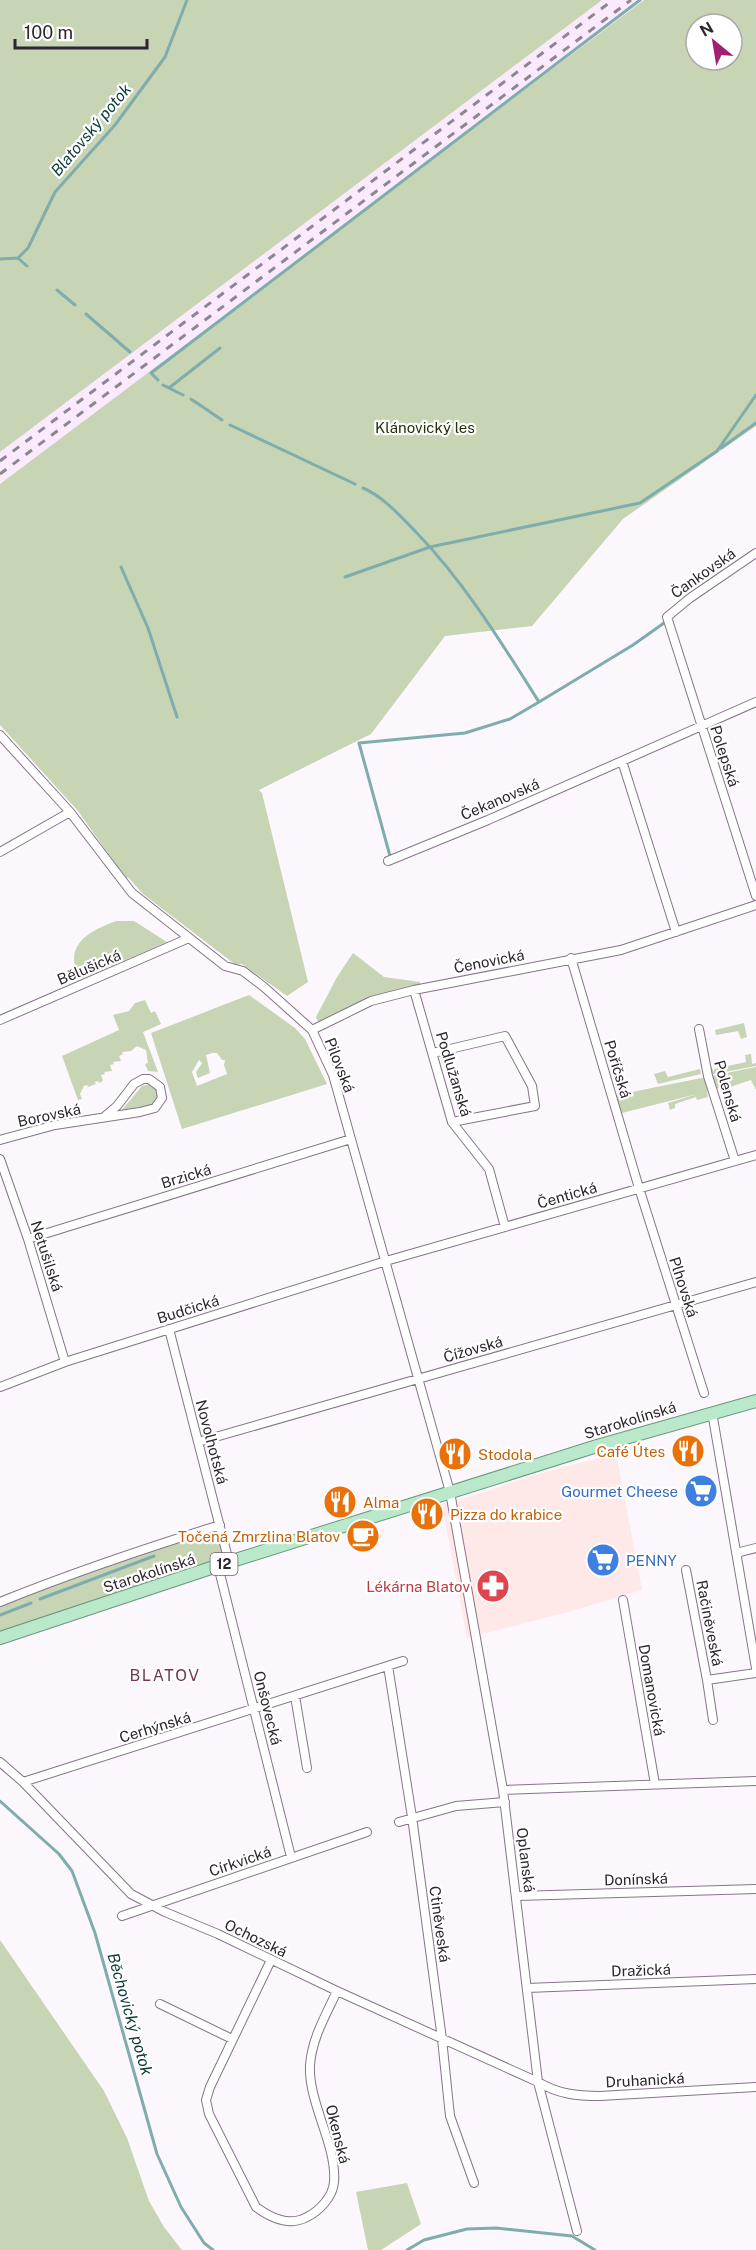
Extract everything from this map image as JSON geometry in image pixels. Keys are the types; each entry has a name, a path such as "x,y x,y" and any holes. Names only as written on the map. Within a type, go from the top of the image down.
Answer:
{"main road":[{"name":"Starokolínská","path":"0,1638 450,1492 712,1412 756,1401"}],"street":[{"name":"Čankovská","path":"668,621 690,598 756,553"},
{"name":"Polepská","path":"668,621 756,896"},
{"name":"Čekanovská","path":"388,861 756,702"},
{"name":"Pilovská","path":"0,735 70,812 132,892 225,966 243,971 264,987 312,1030 333,1075 386,1261 416,1379 450,1492"},
{"path":"622,761 676,932"},
{"path":"0,852 70,812"},
{"name":"Čenovická","path":"312,1030 371,1001 414,990 621,950 756,905"},
{"name":"Bělušická","path":"0,1020 189,938"},
{"name":"Poříčská","path":"571,958 639,1188"},
{"name":"Podlužanská","path":"414,990 452,1122 489,1169 505,1227"},
{"name":"Polenská","path":"699,1029 708,1076 735,1161"},
{"path":"433,1053 505,1036 532,1086 535,1106 452,1122"},
{"name":"Borovská","path":"0,1140 55,1125 104,1117 155,1108 162,1098 160,1087 149,1079 138,1082 104,1117"},
{"name":"Brzická","path":"28,1239 351,1139"},
{"name":"Čentická","path":"386,1261 756,1155"},
{"name":"Netušilská","path":"0,1159 28,1239 65,1362"},
{"name":"Plhovská","path":"639,1188 704,1393"},
{"name":"Budčická","path":"0,1387 65,1362 386,1261"},
{"name":"Čížovská","path":"198,1442 756,1282"},
{"name":"Novolhotská","path":"169,1329 220,1525 224,1564"},
{"path":"712,1412 756,1668"},
{"name":"Oplanská","path":"450,1492 505,1802 538,2082 577,2230"},
{"name":"Starokolínská","path":"0,1602 135,1552 220,1525"},
{"path":"736,1553 756,1548"},
{"name":"Onšovecká","path":"224,1564 254,1709 291,1857"},
{"name":"Račiněveská","path":"686,1570 713,1720"},
{"name":"Domanovická","path":"623,1600 655,1784"},
{"name":"Cerhýnská","path":"23,1782 403,1661"},
{"name":"Ctiněveská","path":"388,1666 412,1817 450,2116 474,2182"},
{"name":"Račiněveská","path":"707,1680 756,1673"},
{"path":"295,1696 307,1768"},
{"name":"Ochozská","path":"0,1762 23,1782 131,1894 538,2082"},
{"path":"503,1790 756,1780"},
{"path":"399,1822 456,1806 505,1802"},
{"name":"Církvická","path":"122,1916 367,1832"},
{"name":"Donínská","path":"517,1896 756,1889"},
{"name":"Okenská","path":"271,1960 210,2086 207,2100 209,2114 256,2206 269,2216 286,2222 302,2220 317,2212 328,2198 334,2184 333,2166 312,2088 310,2065 315,2036 337,1991"},
{"name":"Dražická","path":"527,1988 756,1979"},
{"path":"160,2004 232,2039"},
{"name":"Druhanická","path":"538,2082 553,2091 576,2096 756,2088"}],"shaded area":[{"path":"602,0 644,0 0,484 0,452"},
{"path":"602,1457 617,1458 642,1590 467,1638 442,1504 530,1476"}],"green space":[{"path":"0,0 602,0 0,452"},
{"name":"Klánovický les","path":"644,0 756,0 756,426 623,519 532,626 445,636 371,734 259,790 262,793 308,982 287,996 242,964 236,965 143,894 128,877 126,879 78,811 0,725 0,484"},
{"path":"116,921 134,921 167,942 81,979 74,958 80,942 87,935"},
{"path":"353,953 384,977 420,982 420,985 318,1022 316,1017 337,977"},
{"path":"249,995 295,1028 305,1039 327,1084 182,1129 151,1033","holes":["217,1053 222,1060 225,1060 227,1074 197,1086 192,1072 199,1060 202,1063 196,1072 198,1078 210,1073 206,1055"]},
{"path":"145,1000 151,1013 155,1011 161,1024 143,1032 158,1072 148,1071 145,1064 148,1063 146,1050 137,1046 131,1051 122,1052 123,1054 119,1056 121,1061 110,1065 112,1071 101,1075 103,1081 95,1082 96,1084 88,1087 84,1086 80,1094 82,1099 78,1100 62,1056 119,1030 113,1015 129,1011 135,1003"},
{"path":"744,1023 747,1037 741,1039 738,1031 716,1035 715,1030"},
{"path":"751,1054 752,1064 756,1063 756,1066 709,1075 711,1066 714,1072 714,1069 746,1062 745,1055"},
{"path":"756,1067 756,1090 751,1080 730,1087 728,1079 728,1086 707,1091 708,1097 697,1100 696,1097 675,1104 675,1108 670,1110 668,1103 697,1094 618,1114 612,1096"},
{"path":"700,1069 701,1074 658,1084 654,1074 665,1071 668,1077"},
{"path":"154,1085 160,1094 155,1104 121,1111 142,1086"},
{"path":"220,1525 229,1562 0,1637 0,1603"},
{"path":"0,1940 104,2091 127,2138 149,2201 164,2227 182,2250 0,2250"},
{"path":"407,2183 421,2224 381,2250 368,2250 356,2192"}],"waterway":[{"name":"Blatovský potok","path":"0,259 18,258 28,248 55,192 115,125 165,57 187,0"},
{"path":"158,380 151,373 640,0"},
{"path":"18,258 27,266"},
{"path":"57,290 75,305"},
{"path":"86,314 130,352"},
{"path":"169,388 220,348"},
{"path":"163,385 183,395"},
{"path":"345,577 430,547 640,503 717,451 756,395"},
{"path":"191,399 222,420"},
{"path":"721,448 756,423"},
{"path":"230,425 355,484"},
{"path":"363,488 378,496 398,513 434,551 482,614 539,702 633,645 664,623"},
{"path":"121,567 148,628 177,717"},
{"path":"390,856 359,743 465,733 510,719 539,702"},
{"path":"40,1599 154,1556"},
{"path":"0,1615 31,1603"},
{"name":"Běchovický potok","path":"0,1801 59,1854 72,1871 95,1933 157,2154 181,2207 204,2243 213,2250"},
{"name":"Běchovický potok","path":"407,2250 424,2240 467,2229 496,2228 572,2236 595,2250"}],"railway":[{"path":"0,461 613,0"},
{"path":"0,474 631,0"}],"place":[{"name":"Café Útes","path":"688,1451"},
{"name":"Stodola","path":"455,1454"},
{"name":"Gourmet Cheese","path":"701,1491"},
{"name":"Alma","path":"340,1502"},
{"name":"Pizza do krabice","path":"427,1514"},
{"name":"Točená Zmrzlina Blatov","path":"363,1536"},
{"name":"PENNY","path":"603,1560"},
{"name":"Lékárna Blatov","path":"493,1586"}],"district":[{"name":"BLATOV","path":"165,1675"}]}
